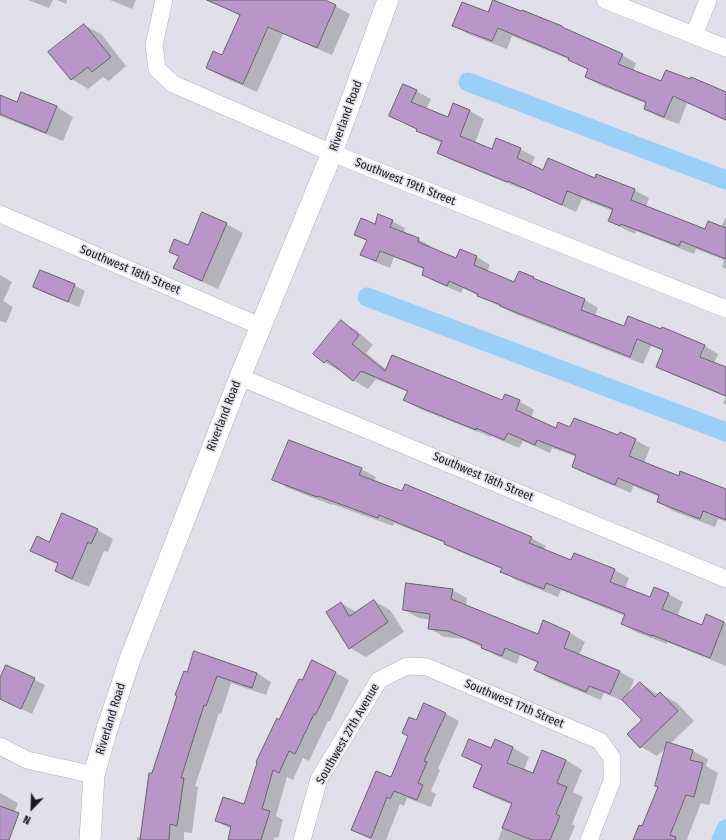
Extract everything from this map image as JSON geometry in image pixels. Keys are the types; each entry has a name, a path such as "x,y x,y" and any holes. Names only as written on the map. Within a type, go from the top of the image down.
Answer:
{"street":[{"name":"Southwest 19th Street","path":"164,0 154,45 157,69 173,84 332,153 726,309"},
{"name":"Riverland Road","path":"90,840 94,775 107,729 130,659 240,376 332,153 388,0"},
{"path":"605,0 726,48"},
{"path":"694,35 708,0"},
{"name":"Southwest 18th Street","path":"0,214 260,326"},
{"name":"Southwest 18th Street","path":"240,376 726,579"},
{"name":"Southwest 17th Street","path":"407,666 427,666 600,741 612,758 612,781 589,840"},
{"name":"Southwest 27th Avenue","path":"302,840 319,779 379,680 407,666"},
{"path":"0,746 27,760 94,775"}],"building":[{"path":"207,0 325,0 336,5 317,48 268,27 243,84 206,68 213,51 222,55 240,15"},
{"path":"493,0 562,26 623,54 618,64 661,81 666,70 690,79 691,77 726,92 726,120 673,96 664,117 644,109 646,102 585,77 588,69 568,60 569,58 498,28 492,41 452,26 462,2 488,12"},
{"path":"84,24 111,57 92,72 88,67 71,80 48,52"},
{"path":"403,84 417,90 411,102 448,117 453,103 470,110 460,136 492,149 496,138 521,148 517,158 543,170 548,158 595,178 596,174 635,189 631,200 705,229 708,221 726,228 726,259 681,241 679,246 621,224 620,226 608,221 613,209 567,191 562,205 508,181 507,182 437,153 442,141 416,131 417,129 389,116"},
{"path":"21,92 57,106 46,133 0,114 0,95 17,102"},
{"path":"202,212 227,223 202,281 173,268 179,256 169,252 174,239 188,245"},
{"path":"378,214 393,220 390,227 419,238 418,242 456,258 460,249 477,256 474,265 514,282 519,271 585,299 581,310 624,326 628,316 661,329 662,327 705,345 700,357 726,367 726,396 656,367 663,350 637,339 630,357 500,306 501,305 477,296 478,294 449,281 447,286 422,275 424,268 380,251 376,261 360,255 367,240 354,235 361,218 375,224"},
{"path":"40,270 75,284 68,302 33,287"},
{"path":"341,320 359,335 352,344 385,371 392,355 502,400 505,394 520,400 516,410 556,428 558,422 570,427 574,418 618,435 620,432 636,439 629,456 679,476 680,471 726,489 726,520 703,511 700,519 657,502 659,495 618,478 615,485 572,467 576,455 537,440 535,445 508,433 504,440 419,407 403,400 408,391 361,371 353,381 327,360 324,363 313,354"},
{"path":"289,440 362,468 359,475 402,491 405,484 532,537 529,543 571,560 574,553 615,569 610,582 650,597 654,587 669,593 662,609 702,625 706,614 724,622 710,658 621,624 625,614 546,583 544,589 500,572 502,568 444,544 445,542 379,515 378,518 272,480"},
{"path":"62,513 98,529 91,544 88,542 72,579 55,571 58,563 30,551 37,536 49,542"},
{"path":"406,583 453,589 451,599 538,634 543,620 570,632 564,648 620,671 610,694 589,686 586,692 534,670 538,662 505,648 502,656 481,648 482,645 448,631 428,629 430,614 403,610"},
{"path":"374,600 388,622 349,649 326,612 341,602 349,616"},
{"path":"194,651 257,673 252,688 217,676 206,706 204,705 181,778 184,778 177,826 170,824 169,840 140,840 149,773 152,773 177,696 175,695 184,671 187,672"},
{"path":"312,660 336,672 295,754 289,751 279,773 273,770 262,809 270,811 261,840 228,840 231,826 215,821 223,797 244,804 257,763 256,762 277,718 279,720 299,679 302,680"},
{"path":"6,665 35,678 21,709 0,699 0,678"},
{"path":"640,682 655,697 660,692 678,711 640,748 627,734 642,720 622,700"},
{"path":"424,703 446,713 424,761 427,762 418,783 423,785 417,800 394,791 390,799 387,797 371,838 351,830 376,771 391,777 408,736 402,733 409,717 416,720"},
{"path":"469,739 491,748 495,739 513,747 507,763 533,773 542,750 566,760 557,783 567,787 556,814 560,816 550,840 532,840 502,828 512,803 473,787 482,765 462,756"},
{"path":"667,742 693,750 690,760 703,763 694,797 686,795 670,835 676,837 675,840 633,840 639,825 642,826 658,787 655,786"},
{"path":"0,806 19,813 9,840 0,840"}],"waterway":[{"path":"468,82 726,180"},
{"path":"367,297 726,432"},
{"path":"721,840 726,829"}]}
